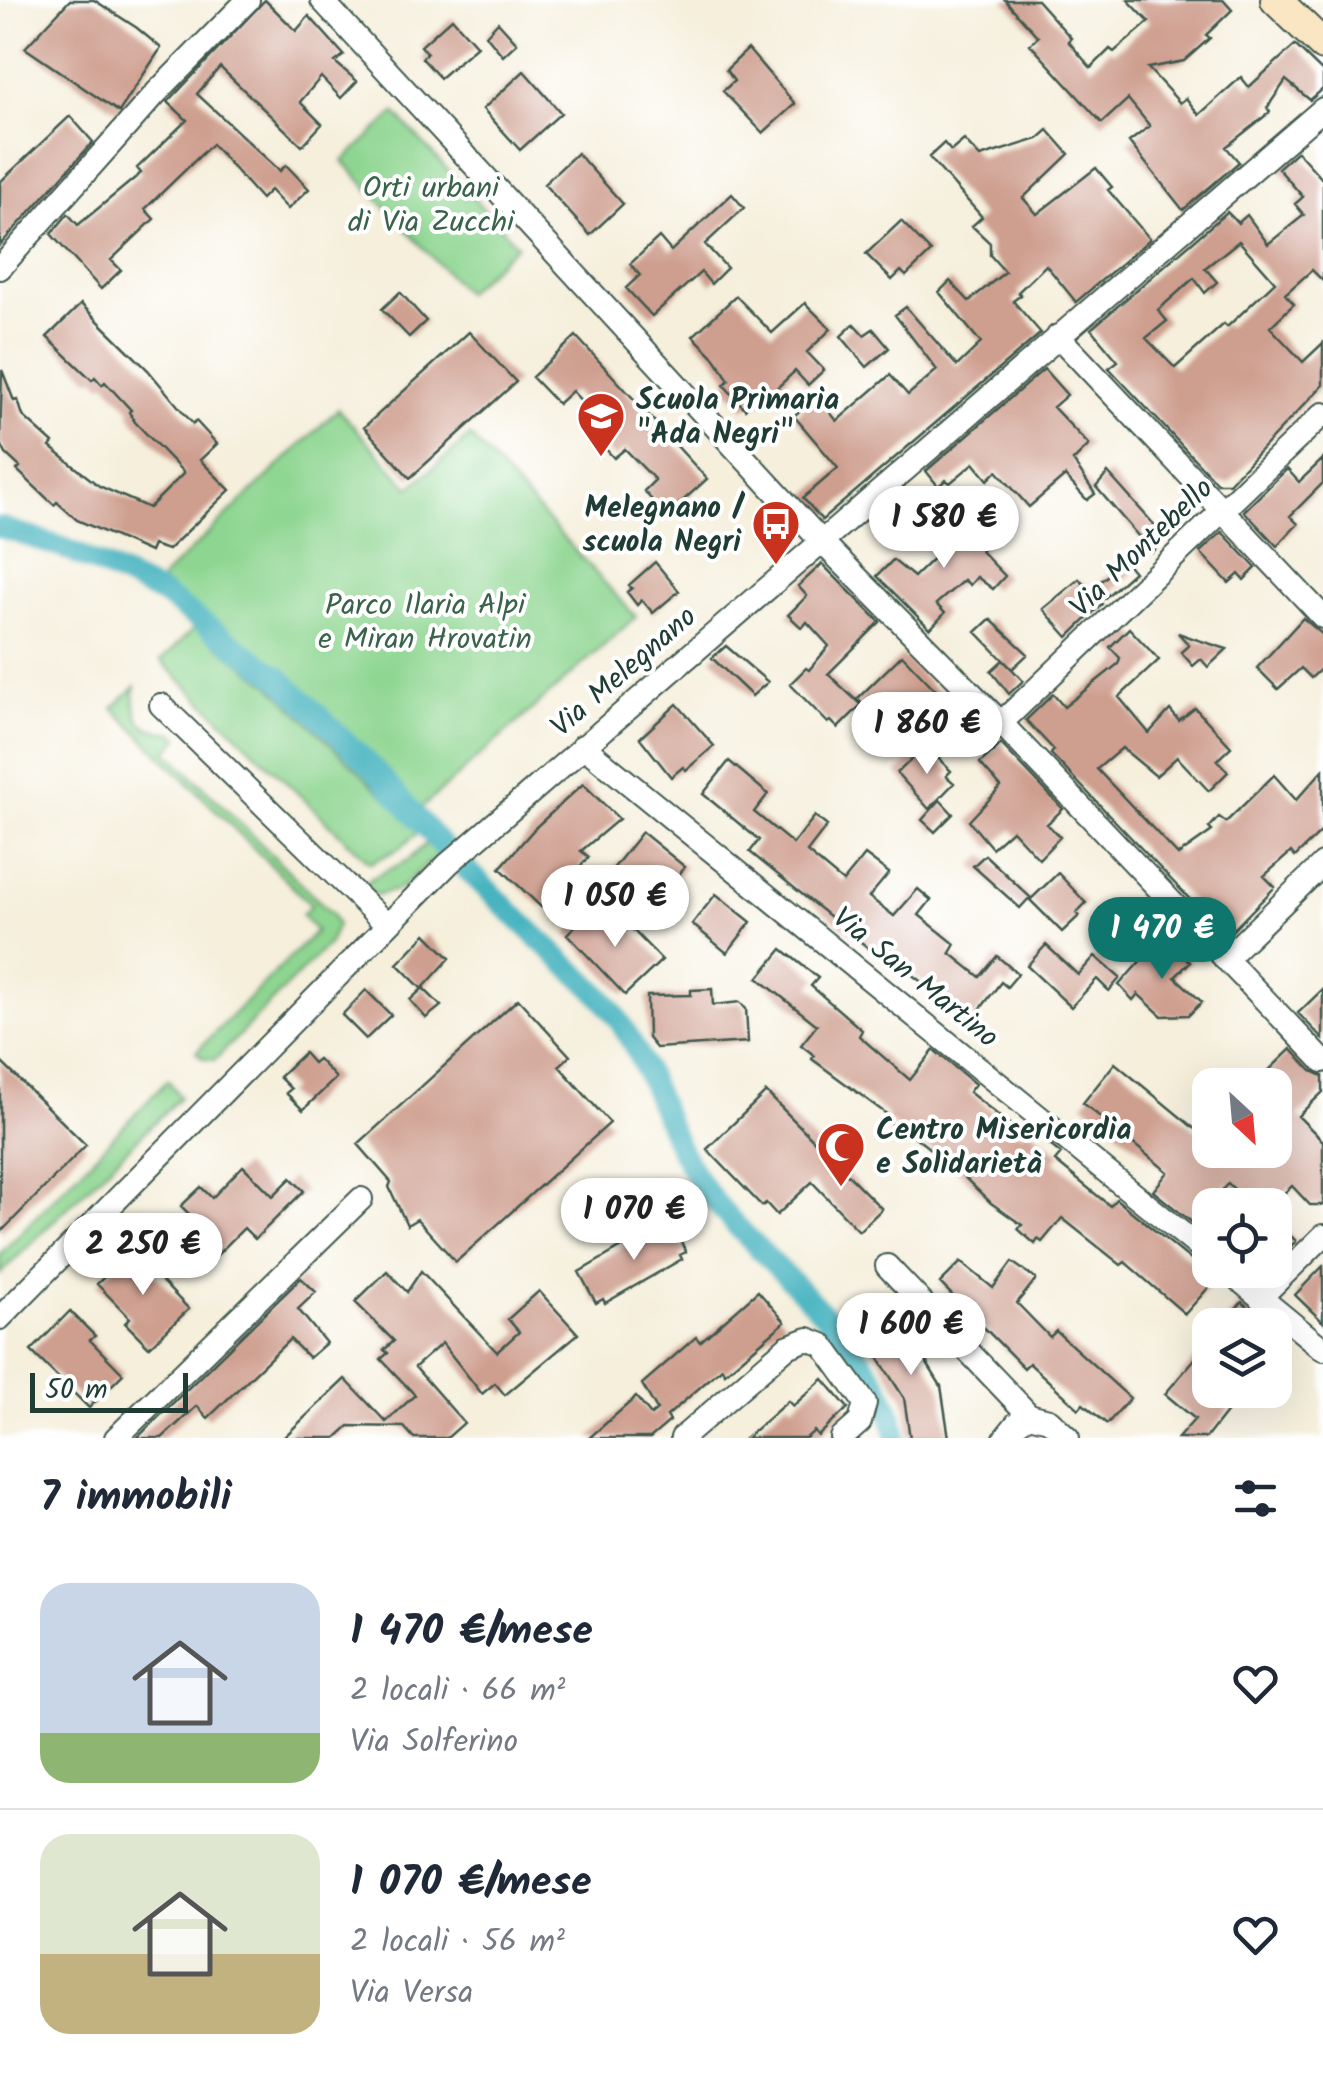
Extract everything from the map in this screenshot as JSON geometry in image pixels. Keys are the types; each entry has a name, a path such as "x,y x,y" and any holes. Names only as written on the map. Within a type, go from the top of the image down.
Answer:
{"street":[{"path":"0,268 157,92 248,0"},
{"path":"322,0 820,540 1323,1060"},
{"path":"1276,0 1323,45"},
{"name":"Via Melegnano","path":"0,1318 462,851 1323,109"},
{"path":"1058,336 1323,617"},
{"name":"Via Montebello","path":"1001,723 1323,414"},
{"path":"160,705 386,925"},
{"name":"Via San Martino","path":"583,746 1192,1241"},
{"path":"1225,960 1323,864"},
{"path":"116,1438 361,1199"},
{"path":"1260,1298 1323,1236"},
{"path":"888,1266 1029,1415 1049,1420 1068,1438"},
{"path":"1248,1288 1323,1349"},
{"path":"682,1438 788,1346 808,1339 822,1346 865,1403 860,1422 842,1438"},
{"path":"1005,1438 1029,1415"}],"green space":[{"name":"Orti urbani di Via Zucchi","path":"395,113 517,245 465,293 343,161"},
{"name":"Parco Ilaria Alpi e Miran Hrovatin","path":"338,409 410,488 470,436 636,617 417,812 317,705 261,659 163,589 162,578"},
{"path":"194,628 271,686 420,831 399,849 370,863 161,661"},
{"path":"135,687 135,708 141,722 179,738 167,751 332,914 337,925 329,943 215,1060 196,1052 316,931 302,915 311,905 113,708"},
{"path":"429,841 441,853 398,890 376,895 363,886 408,860"},
{"path":"168,1080 180,1097 0,1274 0,1254"}],"building":[{"path":"70,0 94,0 161,48 119,112 25,48"},
{"path":"265,0 296,31 309,16 344,55 335,62 357,81 341,98 321,77 300,102 322,124 302,146 220,67 197,94 280,171 286,165 309,189 288,209 270,190 261,199 212,144 145,209 154,219 111,260 121,270 101,289 51,234 68,214 78,225 141,173 137,168 187,120 168,102"},
{"path":"1005,0 1037,0 1091,68 1110,49 1114,52 1149,22 1128,0 1223,0 1232,10 1206,35 1210,38 1184,61 1148,68 1180,103 1186,98 1199,115 1241,77 1249,87 1295,45 1323,72 1323,89 1310,100 1286,80 1267,108 1270,112 1226,147 1239,162 1183,210 1129,142 1150,126 1128,99 1102,123 1030,44 1038,37"},
{"path":"452,18 477,46 440,78 422,58 427,53 421,46"},
{"path":"498,22 517,43 503,56 486,35"},
{"path":"748,49 795,104 763,133 723,91 734,81 726,70"},
{"path":"524,71 561,113 520,150 483,109"},
{"path":"70,116 93,142 0,245 0,182"},
{"path":"1048,130 1069,154 1023,198 1037,214 1096,168 1112,187 1108,190 1150,239 1076,302 1046,265 1013,301 1041,333 822,520 803,498 838,468 794,416 816,395 837,421 890,375 908,395 937,370 895,315 906,307 957,366 981,343 939,292 950,281 969,301 1005,272 990,255 990,243 972,226 982,217 929,157 944,143 951,151 964,140 980,157 1038,139"},
{"path":"1297,151 1323,180 1323,281 1312,270 1285,294 1294,304 1270,327 1303,362 1323,343 1323,385 1229,483 1217,483 1109,368 1118,361 1091,329 1227,212 1238,223 1247,215 1268,244 1304,215 1295,204 1303,197 1278,168","holes":["1239,241 1275,282 1175,368 1146,338 1167,321 1158,310 1194,278 1205,293 1217,282 1205,268"]},
{"path":"577,153 623,204 590,235 544,184"},
{"path":"732,194 744,208 705,244 727,268 711,284 701,272 652,316 626,288 640,275 630,264 659,237 671,251"},
{"path":"901,221 931,252 906,276 901,271 892,280 866,254"},
{"path":"400,292 426,321 409,337 382,309"},
{"path":"736,296 772,333 805,303 831,329 807,352 824,370 808,385 795,371 761,403 756,398 745,409 724,385 729,380 714,357 693,336"},
{"path":"81,304 148,370 193,424 196,421 217,444 200,460 230,490 168,550 153,545 150,552 77,520 57,502 54,505 17,470 20,467 0,442 2,370 23,416 53,443 50,447 99,486 149,508 184,473 135,422 131,410 105,382 102,385 95,377 92,380 47,337"},
{"path":"854,324 864,335 873,329 889,348 867,367 841,336"},
{"path":"469,332 516,382 410,478 364,427"},
{"name":"Scuola Primaria \"Ada Negri\"","path":"576,336 707,479 666,516 644,491 655,480 625,449 614,458 592,434 602,423 572,391 558,404 532,377"},
{"path":"1044,369 1067,395 1053,407 1089,445 1073,461 1095,494 1087,500 1065,476 1029,507 997,471 988,480 974,463 950,483 946,480 938,486 926,471"},
{"path":"1323,459 1323,483 1290,516 1298,524 1277,546 1244,511 1287,469 1299,482"},
{"path":"1108,473 1166,538 1152,552 1096,487"},
{"path":"963,512 987,534 981,541 986,545 981,551 1005,576 993,589 977,577 970,585 964,580 936,604 945,613 930,629 877,576 893,560 914,577 946,546 936,539"},
{"path":"1222,532 1256,568 1244,580 1239,574 1229,583 1200,552"},
{"path":"1125,561 1134,572 1068,637 1043,609 1079,579 1090,590"},
{"path":"655,562 679,591 653,613 642,600 637,605 627,592 632,588 629,585"},
{"path":"822,564 880,622 828,674 861,705 838,728 831,721 828,723 790,684 806,668 809,670 829,646 807,622 802,628 788,615 807,596 798,586"},
{"path":"1303,618 1323,635 1323,667 1311,678 1301,668 1278,689 1257,668"},
{"path":"990,619 1028,654 1012,669 976,632"},
{"path":"1129,628 1159,660 1119,697 1149,733 1170,710 1179,721 1195,708 1231,747 1217,760 1228,772 1209,791 1177,757 1156,776 1122,748 1097,769 1178,855 1212,831 1209,828 1219,817 1226,822 1274,775 1296,800 1323,770 1323,830 1295,857 1291,852 1264,876 1275,887 1226,937 1051,754 1054,750 1026,720 1053,694 1064,707 1118,664 1120,658 1110,647"},
{"path":"1178,633 1227,649 1208,667 1201,659 1193,666 1181,652 1189,645"},
{"path":"726,646 768,682 752,696 712,658"},
{"path":"902,655 949,704 914,741 896,721 888,730 857,699"},
{"path":"1003,660 1023,681 1009,694 991,671"},
{"path":"677,704 714,746 686,770 683,767 671,777 640,738"},
{"path":"1001,744 1063,809 1047,824 1060,837 1039,859 1012,830 992,848 969,821 1001,787 980,763"},
{"path":"926,746 951,771 946,776 954,783 929,809 897,773"},
{"path":"729,761 768,794 754,812 793,844 815,816 827,826 807,852 843,882 865,855 889,873 869,897 894,916 918,889 931,900 919,915 955,944 950,953 980,977 997,956 1018,974 1007,987 1001,982 972,1020 911,974 913,971 884,947 877,955 750,852 759,840 703,794"},
{"path":"583,784 619,819 581,851 589,857 541,907 500,868 536,827"},
{"path":"940,800 953,814 935,832 922,820"},
{"path":"642,832 685,867 655,904 612,870"},
{"path":"985,855 1030,897 1020,908 973,866"},
{"path":"1058,873 1086,903 1062,932 1030,900"},
{"path":"716,894 751,922 727,953 692,924"},
{"path":"595,906 614,927 621,921 629,926 662,960 625,995 567,934"},
{"path":"426,934 450,958 422,989 397,964"},
{"path":"1161,938 1190,962 1175,977 1202,1002 1189,1015 1162,1016 1138,994 1133,1000 1119,985"},
{"path":"1046,945 1078,975 1095,956 1120,978 1109,991 1097,979 1071,1007 1027,966"},
{"path":"782,949 818,978 811,986 862,1030 859,1036 910,1080 934,1050 975,1084 969,1092 1022,1134 1028,1127 1061,1154 1055,1161 1110,1206 1116,1199 1192,1261 1192,1288 1208,1288 1185,1314 1125,1262 1121,1265 1062,1218 1042,1242 1038,1239 1035,1244 1018,1229 1022,1225 991,1203 961,1174 904,1128 901,1132 886,1118 888,1115 812,1059 814,1055 801,1045 817,1025 758,978"},
{"path":"423,988 441,1006 426,1018 410,1000"},
{"path":"712,989 713,1005 740,1002 746,1009 748,1042 656,1048 648,1038 647,996 691,995 691,990"},
{"path":"1323,989 1323,1039 1298,1013"},
{"path":"366,990 391,1015 366,1039 342,1015"},
{"path":"518,999 570,1056 559,1066 610,1123 456,1262 417,1219 407,1225 389,1187 391,1182 358,1144"},
{"path":"1291,1049 1312,1071 1323,1076 1323,1092 1298,1116 1323,1141 1323,1205 1310,1205 1292,1186 1233,1188 1228,1183 1224,1188 1192,1188 1192,1222 1153,1191 1168,1172 1083,1103 1115,1063 1192,1127 1192,1168 1292,1168 1292,1068 1271,1068"},
{"path":"304,1053 313,1063 318,1059 336,1078 303,1110 286,1093 291,1089 279,1077"},
{"path":"0,1061 86,1145 0,1233"},
{"path":"766,1092 882,1209 859,1231 812,1182 777,1215 766,1203 762,1206 707,1149"},
{"path":"243,1166 273,1196 291,1178 304,1191 255,1239 244,1228 212,1260 193,1241 205,1230 181,1206 201,1187 212,1198"},
{"path":"670,1219 686,1252 680,1255 682,1259 605,1303 603,1299 596,1303 579,1272"},
{"path":"131,1250 189,1309 149,1347 125,1323 130,1318 97,1284"},
{"path":"961,1262 993,1288 1012,1262 1036,1279 1017,1303 1050,1337 1056,1331 1130,1398 1107,1424 1083,1404 1079,1409 1029,1363 1024,1368 940,1283"},
{"path":"1323,1266 1323,1322 1295,1295"},
{"path":"387,1271 407,1292 421,1271 497,1352 519,1332 508,1319 539,1291 578,1334 505,1395 495,1383 482,1394 442,1343 415,1367 464,1423 447,1438 414,1438 404,1427 349,1426 336,1438 283,1438 345,1379 386,1422 415,1395 381,1359 394,1341 355,1302"},
{"path":"301,1278 316,1292 298,1309 326,1343 309,1358 290,1339 208,1418 197,1406 162,1438 137,1438"},
{"path":"758,1291 785,1322 725,1373 722,1368 667,1416 670,1421 650,1438 589,1438 636,1397 651,1415 657,1410 642,1384 696,1337 700,1342"},
{"path":"70,1311 95,1336 90,1340 123,1374 89,1408 31,1351"},
{"path":"896,1313 941,1386 949,1438 910,1438 904,1398 863,1334"},
{"path":"1192,1362 1192,1408 1230,1408 1206,1438 1178,1438 1195,1419 1165,1394"},
{"path":"823,1379 848,1408 818,1436 814,1431 806,1438 746,1438 788,1401 793,1406"}],"waterway":[{"path":"0,527 66,549 164,595 280,678 372,767 445,849"},
{"path":"459,862 603,999 632,1042 699,1181 750,1240 814,1304 869,1370 887,1404 896,1438"}],"place":[{"name":"Scuola Primaria \"Ada Negri\"","path":"601,458"},
{"name":"Melegnano / scuola Negri","path":"776,566"},
{"name":"Centro Misericordia e Solidarietà","path":"841,1188"}]}
